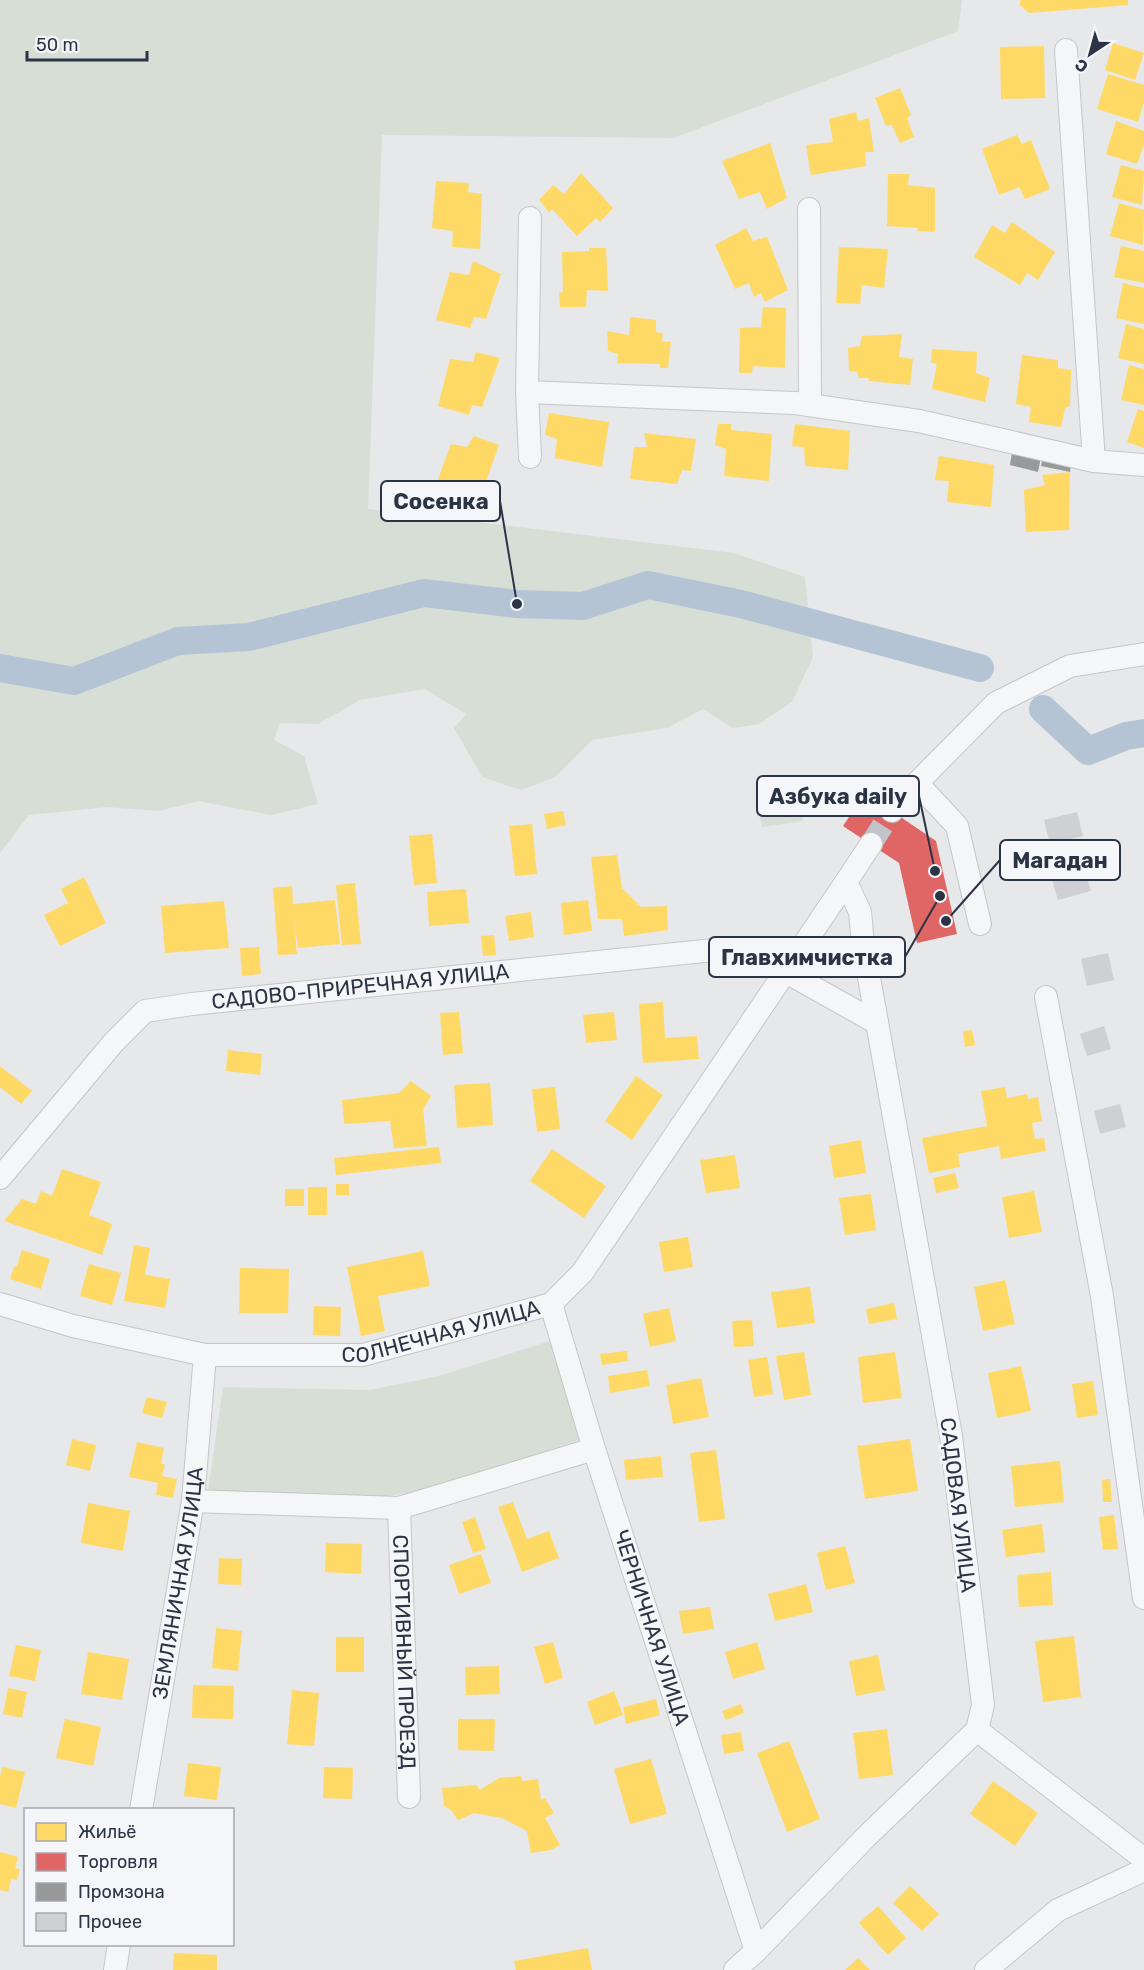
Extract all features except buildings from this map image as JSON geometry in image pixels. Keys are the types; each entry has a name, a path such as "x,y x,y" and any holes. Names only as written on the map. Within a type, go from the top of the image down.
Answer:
{"street":[{"path":"1066,50 1094,461"},
{"path":"809,209 810,405"},
{"path":"530,456 528,392 531,218"},
{"path":"528,392 810,405 919,421 1094,461 1144,465"},
{"path":"892,811 996,703 1070,666 1144,654"},
{"path":"917,783 957,826 980,924"},
{"name":"СОЛНЕЧНАЯ УЛИЦА","path":"0,1304 74,1326 205,1355 363,1355 551,1304 582,1273 871,844"},
{"name":"САДОВАЯ УЛИЦА","path":"846,882 860,912 863,944 951,1436 983,1705 977,1730"},
{"name":"САДОВО-ПРИРЕЧНАЯ УЛИЦА","path":"0,1178 114,1042 145,1011 192,1004 733,948 791,964"},
{"path":"791,964 877,1023"},
{"path":"1046,997 1102,1296 1144,1598"},
{"name":"ЧЕРНИЧНАЯ УЛИЦА","path":"551,1304 594,1449 756,1951"},
{"name":"ЗЕМЛЯНИЧНАЯ УЛИЦА","path":"141,1808 193,1501 205,1355"},
{"path":"193,1501 399,1508 594,1449"},
{"name":"СПОРТИВНЫЙ ПРОЕЗД","path":"399,1508 409,1797"},
{"path":"735,1970 867,1836 977,1730 1144,1859"},
{"path":"986,1970 1058,1910 1144,1870"},
{"path":"115,1970 119,1946"}],"shaded area":[{"path":"0,0 962,0 958,31 674,138 382,135 368,509 734,553 805,577 813,657 792,702 759,724 733,728 703,709 667,728 592,740 555,777 521,790 482,777 454,728 466,714 425,689 360,700 318,724 280,723 274,740 304,756 318,804 271,815 198,801 159,811 107,807 29,815 0,853"},
{"path":"800,798 803,821 762,827 758,804"},
{"path":"550,1341 583,1439 423,1491 354,1500 208,1492 223,1387 370,1390 439,1376"}],"waterway":[{"path":"0,668 74,681 178,641 249,637 424,593 517,604 583,606 648,585 741,604 980,668"},
{"path":"1043,709 1088,751 1126,736 1144,733"}],"tunnel":[{"path":"871,844 892,811"}],"place":[{"name":"Сосенка","path":"517,604"},
{"name":"Азбука daily","path":"935,871"},
{"name":"Главхимчистка","path":"940,896"},
{"name":"Магадан","path":"946,921"}]}
